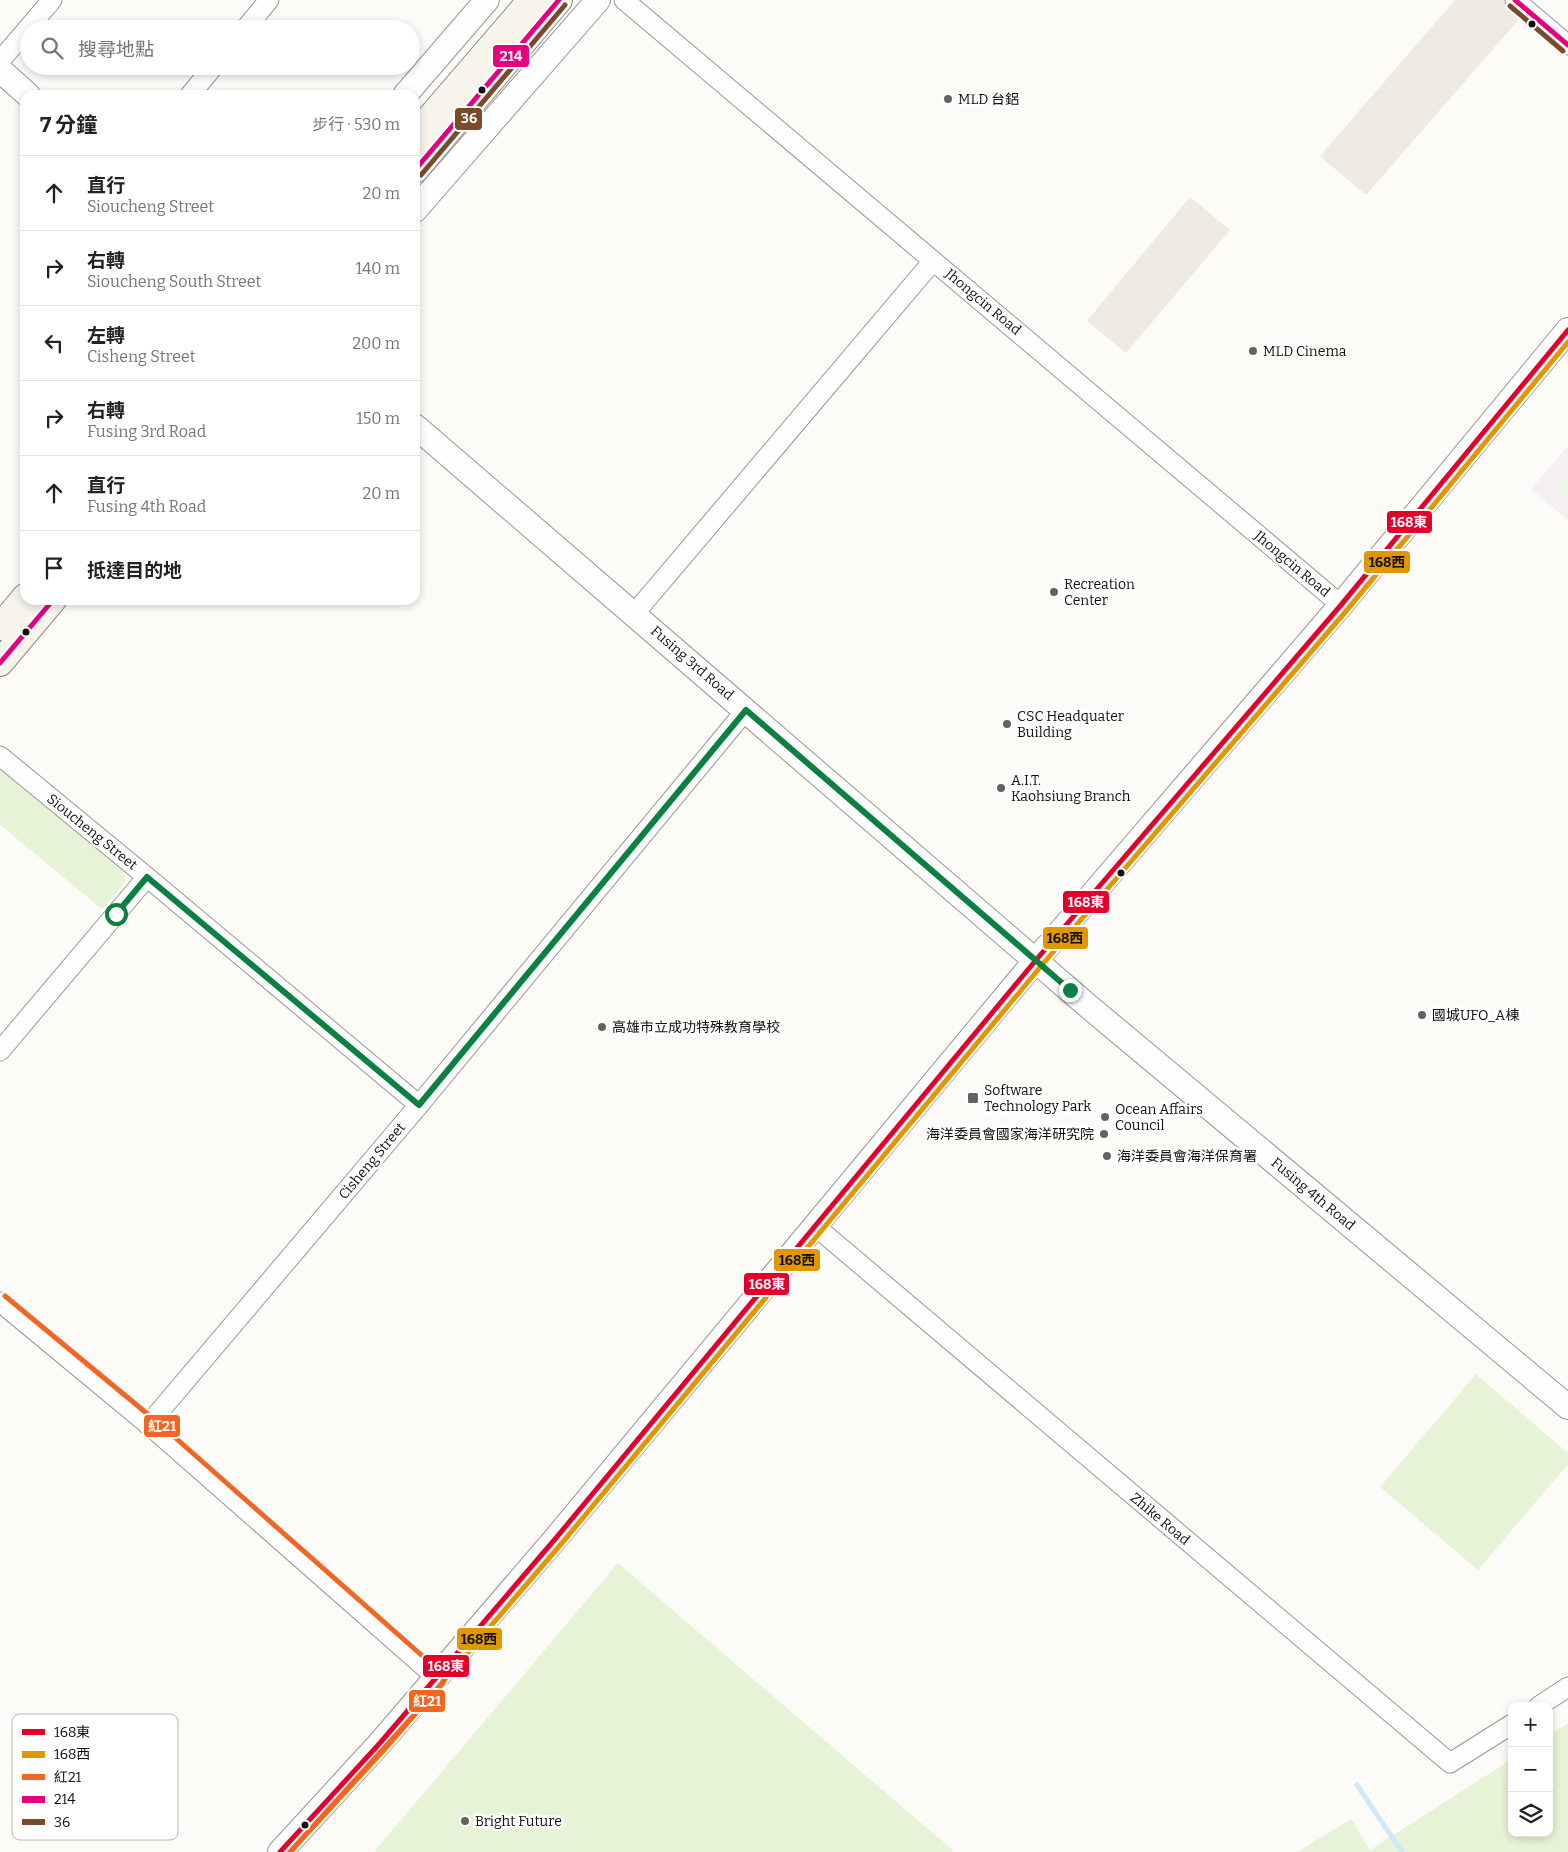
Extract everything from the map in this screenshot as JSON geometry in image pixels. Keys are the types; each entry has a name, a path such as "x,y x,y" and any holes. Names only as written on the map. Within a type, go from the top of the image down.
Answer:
{"main road":[{"path":"420,129 531,0"},
{"path":"420,164 559,0"},
{"path":"0,627 20,603"},
{"path":"0,663 49,605"}],"street":[{"path":"35,20 52,0"},
{"path":"252,20 269,0"},
{"path":"409,90 487,0"},
{"path":"420,204 598,0"},
{"name":"Jhongcin Road","path":"624,0 1341,605"},
{"path":"1515,0 1568,45"},
{"path":"0,61 20,38"},
{"path":"0,70 22,90"},
{"path":"194,90 207,75"},
{"path":"634,614 933,261"},
{"path":"280,1852 437,1678 556,1538 1036,960 1341,605 1568,330"},
{"name":"Fusing 3rd Road","path":"420,430 1036,960"},
{"name":"Cisheng Street","path":"148,1424 419,1105 746,710"},
{"name":"Sioucheng Street","path":"0,756 147,877 0,1051"},
{"path":"147,877 419,1105"},
{"name":"Fusing 4th Road","path":"1036,960 1091,1009 1568,1408"},
{"name":"Zhike Road","path":"815,1226 1450,1763 1508,1727"},
{"path":"0,1302 148,1424 437,1678"},
{"path":"1545,1702 1568,1687"}],"shaded area":[{"path":"1455,0 1515,0 1527,10 1366,195 1320,156"},
{"path":"1190,197 1230,230 1126,353 1087,321"},
{"path":"1568,446 1568,520 1531,489"}],"green space":[{"path":"1568,475 1568,499 1557,489"},
{"path":"0,766 122,867 126,881 102,909 0,825"},
{"path":"1476,1374 1568,1453 1568,1464 1478,1570 1380,1487"},
{"path":"618,1563 955,1852 374,1852"},
{"path":"1568,1723 1568,1852 1297,1852 1351,1819 1370,1850 1508,1762 1508,1837 1553,1837 1553,1732"}],"waterway":[{"path":"1357,1785 1402,1852"}],"transit line":[{"name":"214","path":"420,164 559,0"},
{"name":"214","path":"1515,0 1568,45"},
{"name":"36","path":"421,175 565,5"},
{"name":"36","path":"1510,6 1563,51"},
{"name":"168東","path":"280,1852 380,1743 556,1538 1036,960 1341,605 1568,330"},
{"name":"168西","path":"290,1852 386,1748 562,1543 1042,965 1347,610 1568,342"},
{"name":"214","path":"0,663 49,605"},
{"name":"紅21","path":"5,1296 162,1426 444,1675 443,1683 290,1852"}],"place":[{"name":"MLD 台鋁","path":"948,99"},
{"name":"MLD Cinema","path":"1253,351"},
{"name":"Recreation Center","path":"1054,592"},
{"name":"CSC Headquater Building","path":"1007,724"},
{"name":"A.I.T. Kaohsiung Branch","path":"1001,788"},
{"name":"國城UFO_A棟","path":"1422,1015"},
{"name":"高雄市立成功特殊教育學校","path":"602,1027"},
{"name":"Software Technology Park","path":"973,1098"},
{"name":"Ocean Affairs Council","path":"1105,1117"},
{"name":"海洋委員會國家海洋研究院","path":"1104,1134"},
{"name":"海洋委員會海洋保育署","path":"1107,1156"},
{"name":"Bright Future","path":"465,1821"}],"route":[{"path":"116,914 147,877 419,1105 746,710 1070,990"}]}
